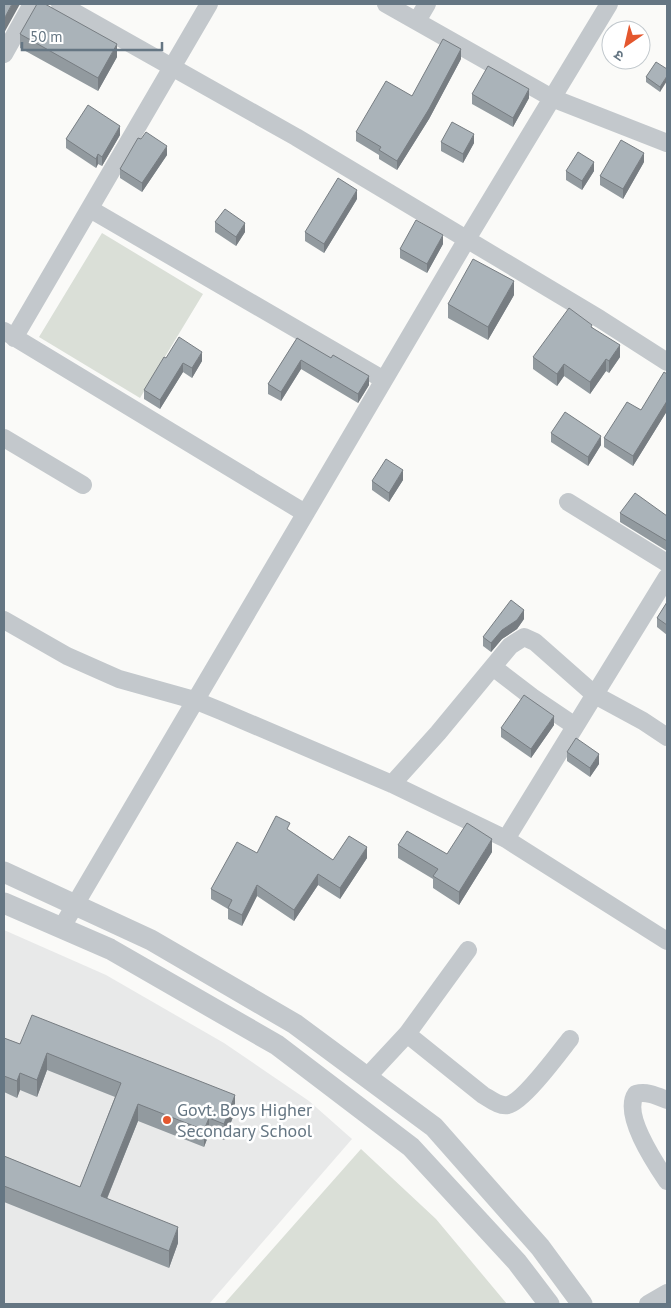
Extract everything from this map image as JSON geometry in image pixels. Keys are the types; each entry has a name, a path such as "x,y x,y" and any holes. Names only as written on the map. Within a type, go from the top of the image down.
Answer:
{"street":[{"path":"4,54 32,4"},
{"path":"60,4 305,142 600,319 667,362"},
{"path":"209,4 90,209 9,334 306,513"},
{"path":"386,4 552,98 667,143"},
{"path":"417,21 427,4"},
{"path":"62,927 467,239 609,4"},
{"path":"90,209 384,380"},
{"path":"4,438 83,485"},
{"path":"568,502 667,563"},
{"path":"506,839 667,577"},
{"path":"4,620 68,656 119,679 194,700 392,784 506,839 667,941"},
{"path":"392,784 438,733 510,646 524,637 535,642 594,694 643,721 667,737"},
{"path":"493,667 532,697 575,726"},
{"path":"4,872 152,940 295,1024 434,1127 540,1247 582,1304"},
{"path":"4,903 110,949 277,1045 411,1147 516,1262 549,1304"},
{"path":"367,1078 407,1034 468,950"},
{"path":"407,1034 483,1095 496,1103 506,1106 517,1102 570,1039"},
{"path":"667,1100 641,1092 632,1099 637,1126 650,1155 667,1181"},
{"path":"648,1304 667,1294"}],"shaded area":[{"path":"102,233 203,294 140,398 39,337"},
{"name":"Govt. Boys Higher Secondary School","path":"4,930 106,975 224,1043 309,1101 352,1139 209,1304 4,1304"},
{"path":"361,1149 436,1219 507,1304 224,1304"}],"building":[{"path":"4,4 12,4 4,19"},
{"path":"37,4 45,4 117,44 98,78 20,34"},
{"path":"443,39 461,49 429,109 397,161 379,150 381,147 356,132 386,81 412,96"},
{"path":"656,62 667,69 667,76 660,87 646,77"},
{"path":"488,66 529,89 513,118 472,94"},
{"path":"88,105 120,126 102,157 98,154 96,159 66,139"},
{"path":"452,122 474,134 463,154 441,142"},
{"path":"146,132 167,146 142,183 120,169 138,138 141,139"},
{"path":"621,140 644,153 623,189 600,176"},
{"path":"578,152 594,162 582,181 566,171"},
{"path":"338,178 357,190 324,244 305,232"},
{"path":"225,209 245,223 236,237 215,222"},
{"path":"416,220 443,235 427,264 400,249"},
{"path":"473,259 514,281 488,327 448,304"},
{"path":"569,308 592,325 591,327 620,345 609,361 606,359 590,382 564,364 557,374 533,357"},
{"path":"179,337 202,352 192,368 183,363 160,400 144,390"},
{"path":"297,338 331,358 333,355 369,376 358,394 301,360 281,392 268,384"},
{"path":"664,372 667,374 667,401 633,456 604,438 627,402 641,410"},
{"path":"565,412 601,436 588,457 551,433"},
{"path":"386,459 403,470 389,493 372,481"},
{"path":"635,493 667,516 667,541 620,513"},
{"path":"511,600 524,610 517,620 502,630 491,643 483,637"},
{"path":"667,602 667,625 657,618"},
{"path":"524,695 554,716 531,749 501,728"},
{"path":"576,738 599,754 590,768 567,752"},
{"path":"276,816 290,823 287,829 333,860 349,836 367,847 340,888 318,874 294,910 257,885 242,915 228,908 232,900 211,889 237,842 257,853"},
{"path":"467,823 492,839 459,892 433,876 438,869 398,845 407,831 447,854"},
{"path":"32,1015 235,1095 224,1124 209,1118 204,1130 138,1104 101,1196 178,1227 169,1251 4,1186 4,1156 80,1187 121,1083 47,1053 37,1080 20,1073 17,1081 4,1076 4,1038 20,1044"}],"place":[{"name":"Govt. Boys Higher Secondary School","path":"167,1120"}]}
